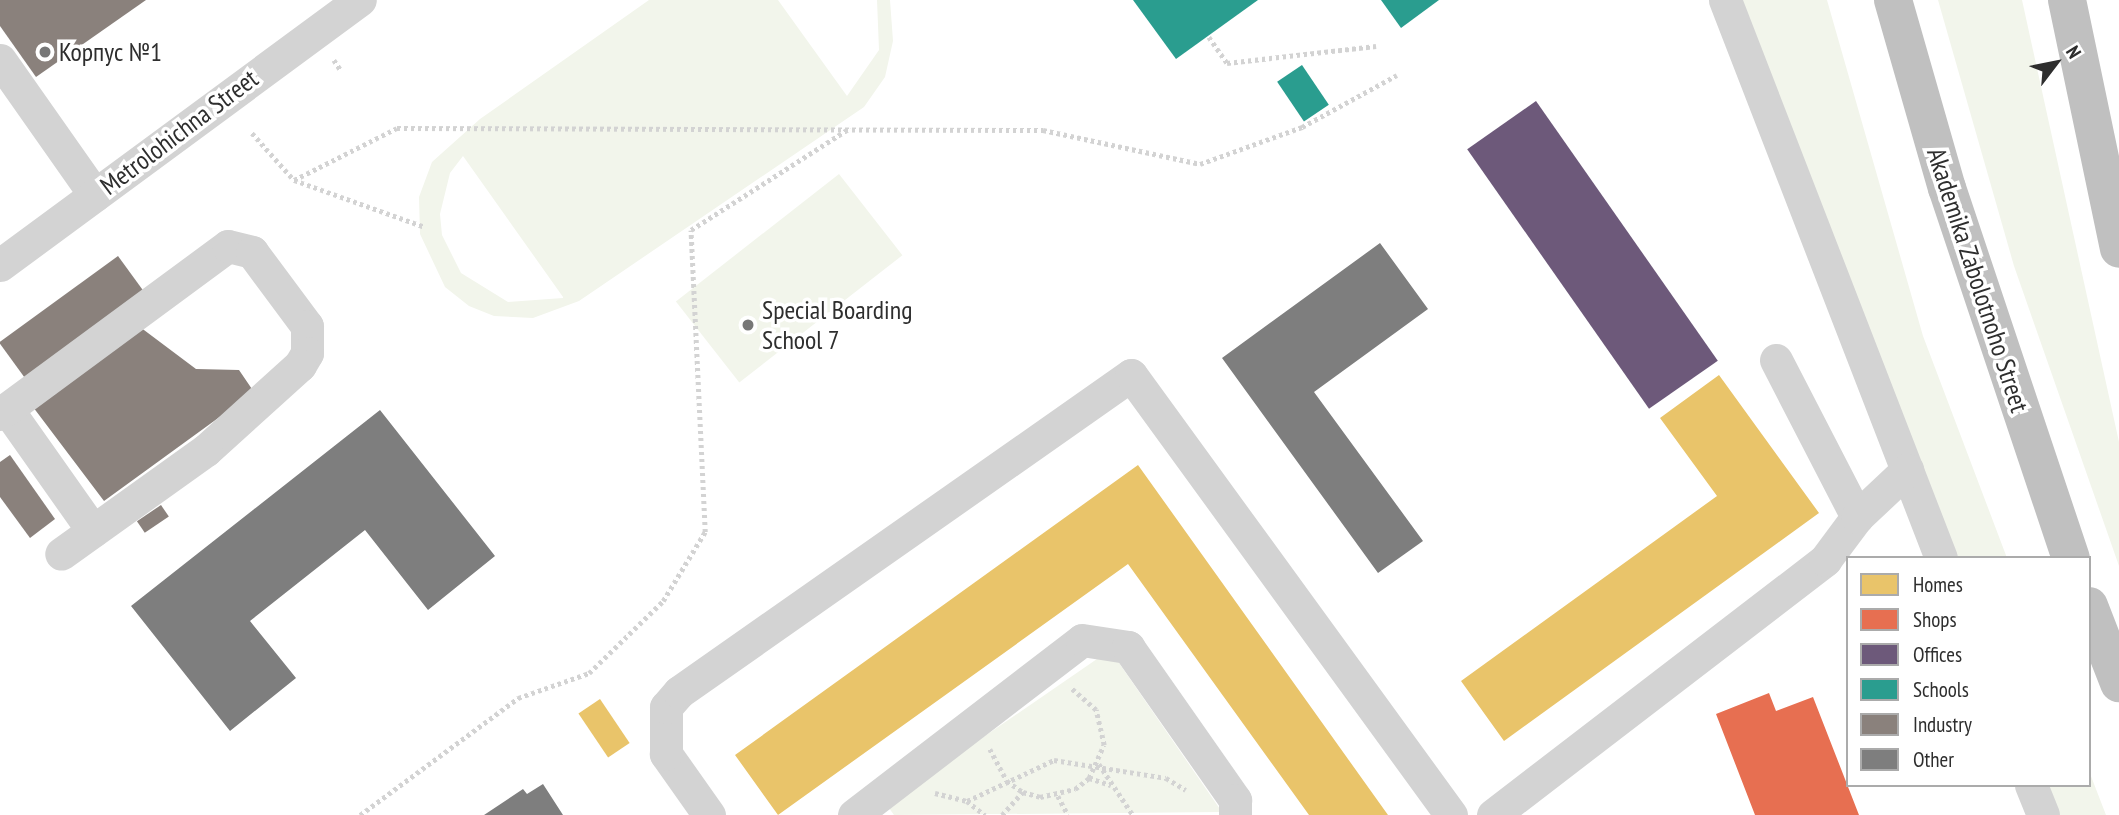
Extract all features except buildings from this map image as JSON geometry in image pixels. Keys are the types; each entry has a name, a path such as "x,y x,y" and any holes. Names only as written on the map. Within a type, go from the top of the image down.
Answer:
{"highway":[{"name":"Akademika Zabolotnoho Street","path":"1894,0 1951,201 2070,556"},
{"path":"2067,0 2119,249"},
{"path":"2091,611 2119,683"}],"street":[{"name":"Metrolohichna Street","path":"0,265 359,0"},
{"path":"1724,0 1940,556"},
{"path":"0,60 95,195"},
{"path":"61,554 206,450 300,365 307,354 307,326 252,252 228,246 3,411 93,531"},
{"path":"1776,360 1857,517"},
{"path":"709,815 666,754 666,707 679,691 1131,375 1451,815"},
{"path":"1493,815 1825,560 1857,517 1907,470"},
{"path":"854,815 893,788 1023,681 1082,640 1128,648 1235,800 1235,815"},
{"path":"2032,787 2043,815"}],"path":[{"path":"1209,37 1227,63 1376,46"},
{"path":"294,180 397,128 1043,130 1200,164 1302,127 1397,75"},
{"path":"360,815 518,698 589,673 663,601 705,532 691,230 850,128"},
{"path":"252,133 294,180 425,228"},
{"path":"990,740 1007,781 1023,792 1058,796 1089,778 1099,763 1102,727 1083,695 1066,685 1023,681"},
{"path":"967,801 1054,760 1099,763 1166,778 1197,797"},
{"path":"1099,763 1133,815"},
{"path":"1089,778 1111,785"},
{"path":"893,788 967,801 985,815"},
{"path":"1002,815 1023,792"},
{"path":"1058,796 1068,815"}],"shaded area":[{"path":"649,0 778,0 847,96 879,50 877,0 890,0 893,41 885,77 864,107 579,301 533,318 494,316 469,306 445,287 420,234 419,197 432,162 480,119","holes":["463,156 563,297 508,302 461,273 442,235 440,214 450,173"]},
{"path":"1738,0 1827,0 1923,336 2006,556 1955,556"},
{"path":"1938,0 2022,0 2119,442 2119,566 2014,266"},
{"path":"839,174 902,255 739,383 676,301"},
{"path":"1110,650 1222,812 894,815 886,804"},
{"path":"2091,776 2106,815 2057,815 2047,787 2091,787"}],"place":[{"name":"Корпус №1","path":"45,52"},
{"name":"Special Boarding School 7","path":"748,325"}]}
